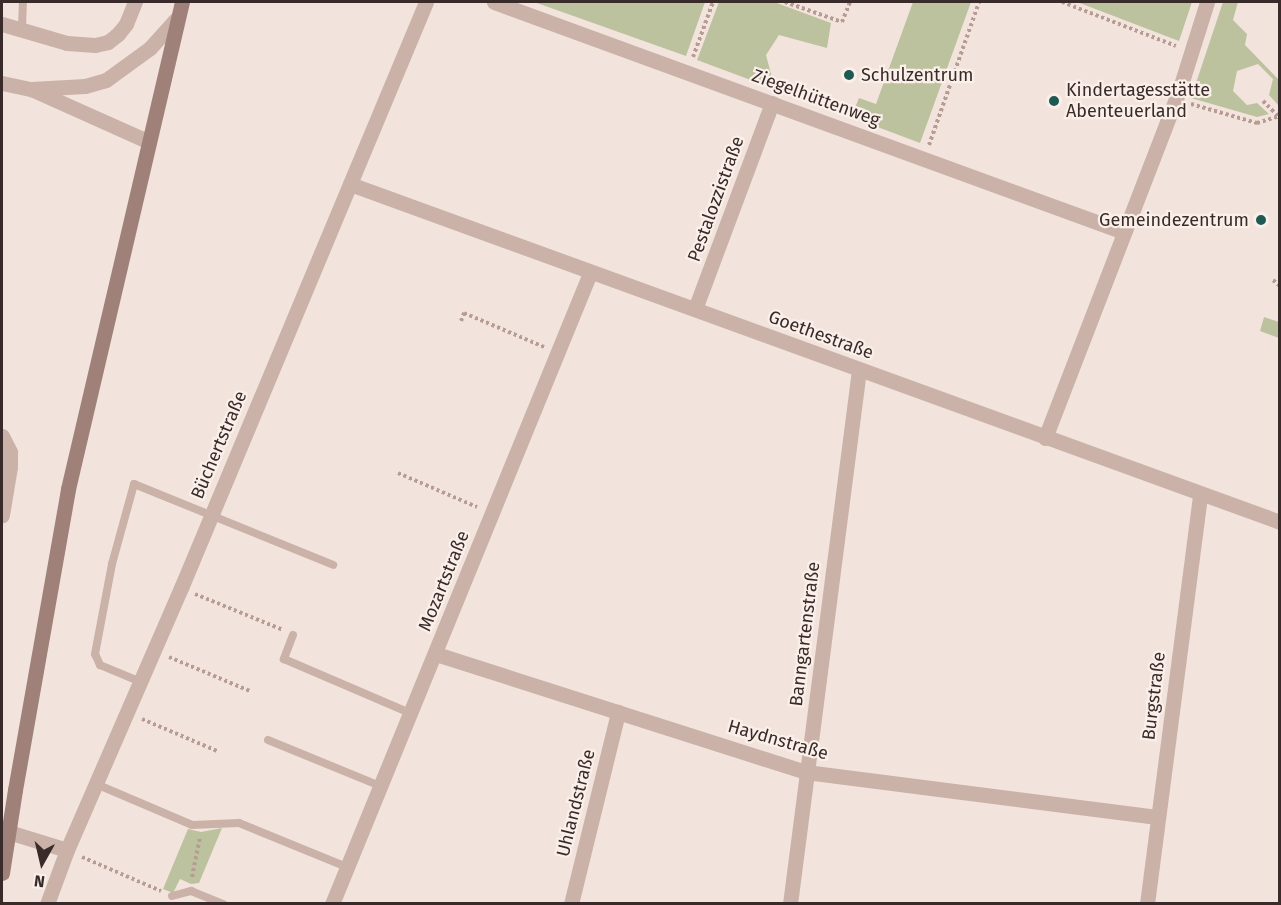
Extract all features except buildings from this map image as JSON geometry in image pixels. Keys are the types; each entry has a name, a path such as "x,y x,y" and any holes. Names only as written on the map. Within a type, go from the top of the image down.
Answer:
{"main road":[{"path":"2,873 68,489 175,20 182,2"}],"street":[{"path":"2,24 67,43 95,45 108,42 118,34 126,24 135,2"},
{"name":"Büchertstraße","path":"47,903 67,850 181,588 426,2"},
{"name":"Ziegelhüttenweg","path":"494,2 924,157 1124,232"},
{"path":"1045,438 1176,99 1193,53 1207,2"},
{"path":"30,89 85,86 106,80 150,48 175,20"},
{"path":"2,83 30,89 147,141"},
{"name":"Pestalozzistraße","path":"695,309 772,103"},
{"name":"Goethestraße","path":"350,184 1280,522"},
{"name":"Mozartstraße","path":"332,903 436,654 590,273"},
{"name":"Banngartenstraße","path":"790,903 859,370"},
{"path":"2,436 10,452 6,467 2,515"},
{"name":"Burgstraße","path":"1148,903 1157,817 1200,494"},
{"name":"Haydnstraße","path":"436,654 806,772 1157,817"},
{"name":"Uhlandstraße","path":"571,903 618,712"},
{"path":"2,830 67,850"}],"lane":[{"path":"22,28 23,2"},
{"path":"141,682 100,665 95,654 112,564 134,484 333,565"},
{"path":"293,635 284,659 410,713"},
{"path":"268,740 380,786"},
{"path":"96,784 192,825 239,823 347,867"},
{"path":"172,896 191,891 223,903"}],"path":[{"path":"687,72 713,2"},
{"path":"786,2 842,22 850,2"},
{"path":"924,157 979,2"},
{"path":"1062,2 1193,53"},
{"path":"1176,99 1257,123 1279,116 1263,101"},
{"path":"1274,280 1280,286"},
{"path":"461,321 464,313 558,353"},
{"path":"398,472 492,513"},
{"path":"181,588 293,635"},
{"path":"154,651 250,691"},
{"path":"128,713 217,751"},
{"path":"191,891 201,825"},
{"path":"67,850 172,896"}],"green space":[{"path":"534,2 705,2 686,56"},
{"path":"719,2 774,2 831,23 827,48 779,35 766,55 775,89 697,60"},
{"path":"913,2 971,2 920,143 851,117 859,98 876,104"},
{"path":"1077,2 1192,2 1179,41"},
{"path":"1223,2 1238,2 1233,20 1247,34 1245,45 1279,80 1279,106 1269,95 1273,79 1258,64 1237,71 1233,91 1247,105 1257,103 1269,114 1257,117 1191,98"},
{"path":"1264,317 1279,322 1279,338 1260,331"},
{"path":"222,828 199,883 191,884 180,879 173,893 163,889 188,829 201,832"}],"place":[{"name":"Schulzentrum","path":"849,75"},
{"name":"Kindertagesstätte Abenteuerland","path":"1054,101"},
{"name":"Gemeindezentrum","path":"1261,220"}]}
